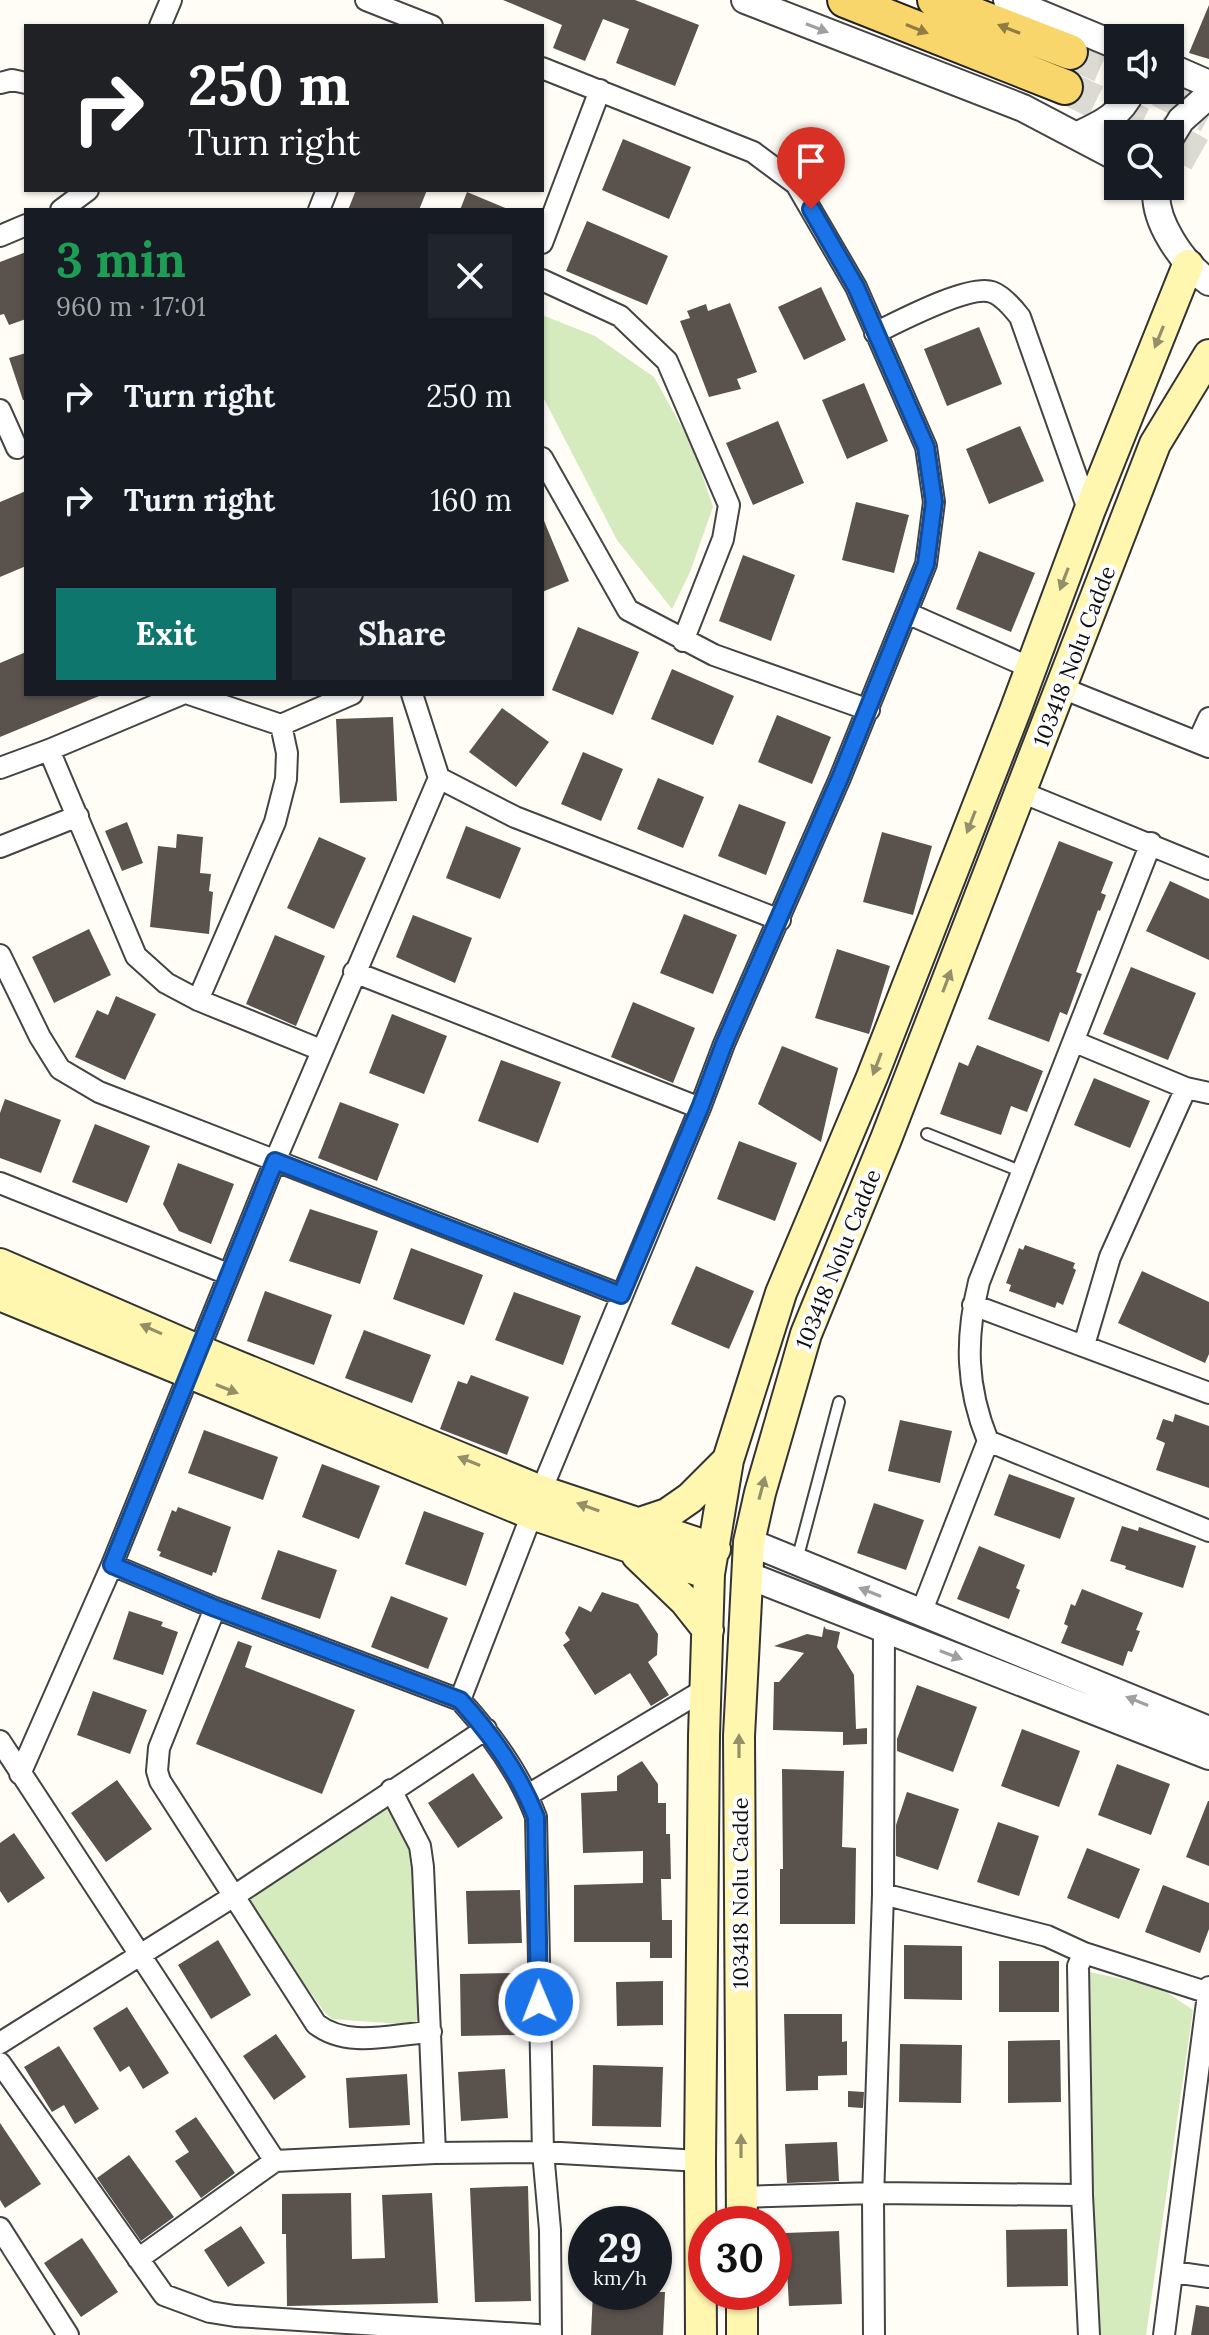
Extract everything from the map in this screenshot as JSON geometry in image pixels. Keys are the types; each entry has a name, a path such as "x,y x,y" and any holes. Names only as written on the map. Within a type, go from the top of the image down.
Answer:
{"main road":[{"path":"845,0 1065,87"},
{"path":"935,0 1070,52"},
{"path":"701,2335 704,1736 712,1561 728,1460 781,1293 872,1077 1089,512 1199,273"},
{"name":"103418 Nolu Cadde","path":"742,2206 739,1736 749,1542 760,1493 806,1334 886,1139 1155,444 1209,355"},
{"path":"0,1264 194,1362"},
{"path":"0,1295 194,1362 536,1502 712,1561"},
{"path":"633,1536 690,1498 728,1460"},
{"path":"633,1536 708,1630"},
{"path":"742,2310 742,2335"}],"street":[{"path":"161,24 171,0"},
{"path":"366,0 427,24"},
{"path":"745,0 1023,108 1104,150"},
{"path":"1007,0 1104,40"},
{"path":"460,1700 536,1502 724,1044 869,710 926,564 934,502 926,447 856,287 796,184 753,152 544,69"},
{"path":"1184,73 1209,84"},
{"path":"0,83 12,80 24,83"},
{"path":"544,238 600,90"},
{"path":"1181,120 1209,95"},
{"path":"1078,135 1109,120 1124,104"},
{"path":"64,208 85,192"},
{"path":"1156,200 1174,246 1199,273"},
{"path":"0,236 24,226"},
{"path":"544,281 620,316 667,361 729,505 723,539 683,641"},
{"path":"875,333 952,298 984,291 994,293 1012,307 1020,317 1089,512"},
{"path":"0,410 14,449"},
{"path":"544,466 550,490 628,610 714,655 869,710"},
{"path":"907,613 1031,668"},
{"path":"1062,688 1204,745 1209,718"},
{"path":"0,768 177,696"},
{"path":"195,696 281,725 347,696"},
{"path":"20,1774 112,1565 321,1050 439,778 413,696"},
{"path":"198,1000 275,822 286,779 287,753 281,725"},
{"path":"49,750 136,956 166,983 198,1000 321,1050"},
{"path":"439,778 515,817 780,920"},
{"path":"1021,792 1209,869"},
{"path":"0,847 78,816"},
{"path":"921,1613 988,1441 975,1409 969,1370 973,1305 979,1282 1151,843"},
{"path":"2,966 60,1069 99,1092 621,1295"},
{"path":"354,972 700,1108"},
{"path":"1075,1042 1186,1088 1209,1093"},
{"path":"1084,1345 1110,1257 1186,1088"},
{"path":"0,1183 228,1274"},
{"path":"973,1305 1209,1393"},
{"path":"988,1441 1209,1531"},
{"path":"749,1542 1209,1730"},
{"path":"112,1565 215,1608 460,1700 486,1729 528,1795 536,1817 543,2152 550,2230 551,2335"},
{"path":"747,1575 1209,1756"},
{"path":"215,1608 159,1748 157,1771 160,1781 316,2024 327,2033 350,2039 431,2032"},
{"path":"874,2335 874,2193 883,1894 884,1628"},
{"path":"528,1795 707,1688"},
{"path":"0,2043 234,1896 486,1729"},
{"path":"0,1741 275,2161"},
{"path":"391,1790 420,1846 435,2153"},
{"path":"883,1894 1047,1936 1084,1953 1208,1991 1164,2335"},
{"path":"1084,1953 1078,1966 1082,2195 1089,2335"},
{"path":"0,2063 164,2295 235,2325 538,2335"},
{"path":"138,2259 275,2161 435,2153 543,2152 700,2161"},
{"path":"773,2206 874,2193 1082,2195"},
{"path":"0,2228 68,2335"},
{"path":"1173,2272 1209,2277"}],"lane":[{"path":"927,1134 1023,1172"},
{"path":"796,1562 839,1402"}],"green space":[{"path":"544,316 595,336 654,377 693,447 713,507 690,572 672,609 617,540 544,399"},
{"path":"380,1804 391,1807 414,1857 422,2011 414,2025 332,2019 255,1914 245,1895"},
{"path":"1090,1972 1159,1987 1193,2010 1146,2335 1095,2335"}],"building":[{"path":"503,0 635,0 699,25 675,86 616,63 629,29 603,19 585,61 553,48 562,25"},
{"path":"1209,5 1209,59 1189,53"},
{"path":"623,139 691,167 669,219 602,190"},
{"path":"355,192 426,192 420,208 349,208"},
{"path":"467,192 505,208 461,208"},
{"path":"587,221 668,256 647,305 566,271"},
{"path":"24,253 24,320 9,325 4,314 0,315 0,262"},
{"path":"821,287 846,340 804,360 778,307"},
{"path":"730,303 757,372 737,379 741,389 709,397 680,321 690,318 687,311 706,304 708,311"},
{"path":"979,327 1002,384 947,406 924,349"},
{"path":"24,354 24,400 23,400 9,358"},
{"path":"864,383 888,441 847,459 822,400"},
{"path":"778,421 804,483 753,505 726,443"},
{"path":"1020,426 1044,481 989,504 966,449"},
{"path":"24,492 24,567 0,577 0,502"},
{"path":"856,502 909,515 894,573 842,560"},
{"path":"544,521 569,581 544,591"},
{"path":"979,551 1035,573 1011,632 956,609"},
{"path":"743,555 795,575 771,641 719,621"},
{"path":"578,627 639,652 613,715 552,690"},
{"path":"24,653 24,696 99,696 0,737 0,663"},
{"path":"672,669 734,696 713,745 651,719"},
{"path":"502,708 549,742 516,787 469,752"},
{"path":"777,715 831,737 812,784 758,762"},
{"path":"393,717 397,801 340,803 336,719"},
{"path":"583,752 623,769 601,821 561,804"},
{"path":"658,778 704,797 683,848 637,829"},
{"path":"739,804 786,822 766,875 718,856"},
{"path":"127,822 143,863 122,871 105,831"},
{"path":"466,826 521,848 500,899 446,878"},
{"path":"882,832 932,846 913,915 863,902"},
{"path":"177,834 203,837 200,873 211,874 209,891 213,892 209,934 150,927 158,846 176,848"},
{"path":"319,837 366,858 334,929 287,908"},
{"path":"1059,841 1113,862 1101,893 1106,895 1076,972 1082,974 1067,1015 1060,1012 1049,1042 988,1019"},
{"path":"1170,881 1209,899 1209,960 1146,931"},
{"path":"684,914 737,935 713,994 660,973"},
{"path":"413,915 472,938 455,983 396,957"},
{"path":"89,929 111,975 54,1003 32,957"},
{"path":"275,935 325,956 296,1026 246,1004"},
{"path":"837,949 890,966 869,1034 815,1018"},
{"path":"1131,967 1196,993 1168,1060 1103,1034"},
{"path":"116,996 156,1014 125,1080 75,1057 97,1010 108,1015"},
{"path":"633,1002 695,1028 673,1083 611,1057"},
{"path":"392,1014 447,1036 424,1094 369,1073"},
{"path":"977,1045 1043,1071 1027,1112 1011,1106 1001,1135 940,1114 959,1062 968,1066"},
{"path":"782,1046 838,1068 821,1142 758,1104"},
{"path":"501,1060 561,1082 538,1143 478,1121"},
{"path":"1094,1078 1150,1101 1130,1148 1074,1125"},
{"path":"5,1099 61,1120 41,1173 0,1158 0,1113"},
{"path":"340,1102 399,1124 377,1181 318,1158"},
{"path":"95,1124 150,1146 127,1203 72,1182"},
{"path":"739,1141 797,1163 775,1221 717,1199"},
{"path":"178,1163 234,1184 211,1244 179,1231 163,1204"},
{"path":"310,1209 378,1231 360,1284 289,1261"},
{"path":"1025,1245 1075,1263 1073,1268 1076,1270 1063,1305 1057,1302 1055,1308 1009,1291 1011,1285 1006,1283 1019,1248 1023,1250"},
{"path":"411,1248 483,1275 464,1325 393,1299"},
{"path":"696,1266 754,1291 729,1349 671,1324"},
{"path":"1142,1271 1209,1302 1209,1354 1205,1363 1118,1323"},
{"path":"265,1291 332,1315 314,1365 247,1341"},
{"path":"514,1292 581,1316 563,1365 495,1340"},
{"path":"364,1330 431,1355 412,1403 345,1378"},
{"path":"471,1375 529,1397 507,1455 440,1429 458,1381 467,1384"},
{"path":"1175,1414 1209,1426 1209,1488 1156,1470 1165,1443 1156,1439 1163,1419 1173,1422"},
{"path":"900,1420 952,1431 940,1483 888,1471"},
{"path":"204,1430 278,1457 263,1500 188,1473"},
{"path":"322,1464 380,1486 359,1539 302,1517"},
{"path":"1009,1474 1075,1498 1060,1539 994,1515"},
{"path":"874,1503 924,1520 906,1570 857,1553"},
{"path":"178,1507 231,1527 216,1573 213,1572 212,1576 159,1556 161,1552 157,1550 172,1510 176,1512"},
{"path":"424,1511 484,1533 466,1586 405,1564"},
{"path":"1122,1526 1138,1531 1139,1527 1196,1546 1183,1588 1110,1561"},
{"path":"979,1546 1025,1565 1009,1619 957,1599"},
{"path":"278,1550 337,1570 320,1619 261,1599"},
{"path":"1082,1589 1143,1613 1136,1630 1140,1631 1123,1666 1061,1643 1068,1626 1064,1624 1071,1604 1075,1606"},
{"path":"602,1592 638,1604 658,1634 657,1655 648,1662 669,1695 651,1706 630,1673 595,1695 563,1645 570,1640 565,1633 579,1606 591,1612"},
{"path":"391,1596 448,1618 428,1669 371,1647"},
{"path":"129,1611 163,1622 161,1626 178,1632 163,1675 113,1659"},
{"path":"824,1626 840,1632 837,1647 854,1675 856,1729 867,1728 867,1744 843,1745 843,1732 773,1730 774,1682 779,1682 804,1653 774,1646 807,1634 822,1637"},
{"path":"238,1641 252,1646 245,1667 355,1710 322,1794 196,1744"},
{"path":"917,1685 977,1707 953,1772 897,1751 897,1739"},
{"path":"93,1691 147,1710 130,1754 77,1735"},
{"path":"1022,1729 1080,1751 1059,1807 1001,1786"},
{"path":"642,1761 658,1784 658,1803 666,1803 671,1879 661,1879 662,1920 672,1920 672,1958 650,1958 650,1942 574,1942 574,1885 643,1883 643,1851 583,1853 581,1793 617,1791 617,1776"},
{"path":"1117,1764 1170,1784 1151,1835 1098,1815"},
{"path":"782,1769 844,1771 842,1847 856,1848 855,1924 780,1924"},
{"path":"473,1773 503,1818 458,1848 428,1803"},
{"path":"117,1780 152,1829 106,1862 71,1813"},
{"path":"907,1792 959,1809 938,1870 896,1856 896,1825"},
{"path":"1209,1801 1209,1866 1186,1857"},
{"path":"998,1822 1039,1836 1019,1896 977,1882"},
{"path":"14,1833 45,1878 8,1903 0,1891 0,1843"},
{"path":"1087,1848 1140,1869 1119,1919 1067,1898"},
{"path":"1163,1885 1209,1903 1209,1929 1200,1953 1145,1932"},
{"path":"520,1890 522,1943 468,1944 466,1891"},
{"path":"218,1940 251,1995 211,2019 178,1965"},
{"path":"904,1945 962,1946 962,2000 904,1999"},
{"path":"999,1961 1059,1961 1059,2012 999,2012"},
{"path":"514,1973 516,2035 461,2036 460,1974"},
{"path":"663,1981 663,2025 617,2026 616,1982"},
{"path":"127,2007 169,2073 143,2089 129,2066 120,2072 93,2028"},
{"path":"784,2014 842,2014 842,2042 847,2041 847,2075 818,2076 818,2090 786,2091"},
{"path":"276,2034 306,2077 274,2100 243,2056"},
{"path":"1060,2040 1061,2102 1008,2103 1008,2041"},
{"path":"900,2044 962,2045 961,2103 899,2102"},
{"path":"59,2046 99,2109 75,2124 64,2105 52,2112 24,2067"},
{"path":"593,2065 663,2067 661,2127 592,2126"},
{"path":"505,2069 508,2118 461,2121 458,2072"},
{"path":"407,2074 410,2125 349,2128 346,2078"},
{"path":"848,2091 864,2092 863,2108 848,2107"},
{"path":"196,2117 235,2173 201,2198 175,2161 189,2152 175,2131"},
{"path":"0,2123 41,2184 5,2208 0,2200"},
{"path":"837,2142 839,2181 787,2183 785,2144"},
{"path":"129,2155 174,2217 141,2241 97,2178"},
{"path":"528,2186 531,2301 475,2302 470,2188"},
{"path":"351,2193 352,2259 385,2258 382,2195 432,2193 438,2303 287,2306 282,2194"},
{"path":"241,2226 265,2263 228,2287 204,2250"},
{"path":"1067,2229 1068,2286 1007,2287 1006,2230"},
{"path":"839,2231 842,2304 792,2306 792,2233"},
{"path":"82,2238 118,2292 81,2317 44,2263"},
{"path":"1196,2305 1209,2307 1209,2335 1191,2335"},
{"path":"592,2310 664,2310 663,2335 591,2335"}],"tunnel":[{"path":"1070,52 1104,67"},
{"path":"1065,87 1133,120"},
{"path":"1184,103 1209,116"},
{"path":"1184,146 1209,160"}],"route":[{"path":"539,2002 536,1817 528,1795 486,1729 460,1700 215,1608 112,1565 275,1161 621,1295 724,1044 840,778 926,564 934,502 926,447 856,287 811,209"}]}
